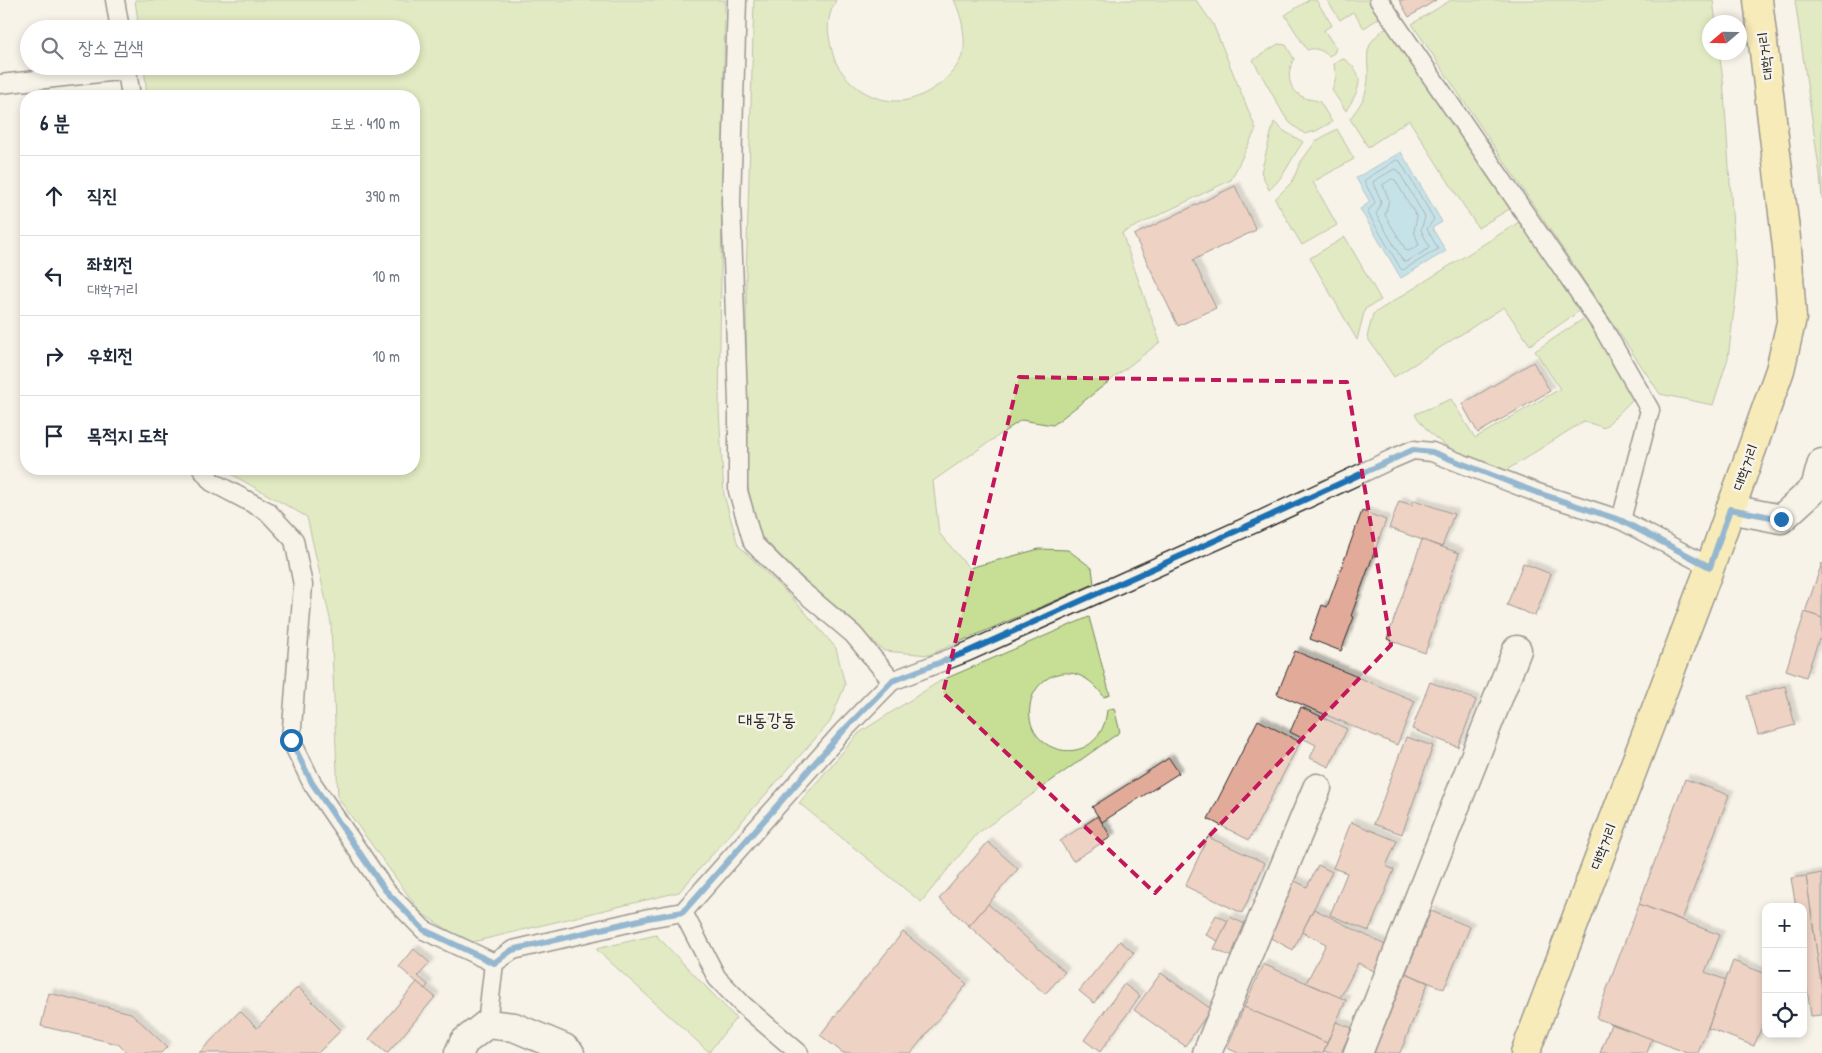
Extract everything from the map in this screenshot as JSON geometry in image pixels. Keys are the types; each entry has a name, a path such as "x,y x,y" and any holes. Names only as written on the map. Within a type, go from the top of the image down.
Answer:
{"main road":[{"name":"대학거리","path":"1524,1053 1710,567 1780,370 1792,318 1787,247 1758,0"}],"street":[{"path":"1730,509 1781,519 1815,488 1822,463"},
{"path":"1358,1053 1516,650"},
{"path":"1207,1053 1317,788"},
{"path":"459,1053 464,1042 487,1024 514,1027 564,1048 570,1053"}],"lane":[{"path":"115,0 118,20"},
{"path":"737,0 731,202 738,402 738,492 753,543 795,585 853,634 892,681"},
{"path":"1379,0 1602,326 1650,410 1620,520"},
{"path":"0,84 71,75"},
{"path":"127,75 130,90"},
{"path":"487,1024 494,963 512,950 648,918 683,912 844,730 892,681 976,648 1413,450 1432,452 1535,492 1620,520 1710,567"},
{"path":"207,475 212,482 267,511 294,540 303,584 291,740 312,783 385,890 424,930 494,963"},
{"path":"683,912 718,978 743,1005 799,1053"}],"highlighted area":[{"path":"1019,377 1347,382 1391,645 1155,893 943,693"}],"green space":[{"path":"135,0 725,0 719,410 724,495 738,545 798,604 836,648 845,685 830,722 679,892 469,943 421,913 338,798 331,623 307,517 233,475 420,475 420,90 146,90 145,75 420,75 420,20 138,20"},
{"path":"754,0 836,0 830,13 828,31 833,56 837,65 857,87 872,96 897,101 918,97 928,92 939,85 956,67 961,58 964,42 961,17 954,0 1196,0 1213,24 1256,129 1231,180 1122,233 1160,342 1053,425 1021,420 933,481 939,533 969,568 1039,549 1068,550 1092,568 1094,584 929,655 884,651 798,574 760,535 747,484 746,281"},
{"path":"1309,0 1316,0 1332,25 1324,30 1336,48 1334,53 1329,56 1318,50 1307,50 1285,15"},
{"path":"1327,0 1370,0 1381,17 1364,28 1353,12 1340,20"},
{"path":"1451,0 1713,0 1715,15 1702,15 1702,60 1720,60 1723,78 1737,286 1728,358 1713,405 1660,394 1412,24"},
{"path":"1795,0 1822,0 1822,199 1820,175"},
{"path":"1387,27 1511,208 1478,228 1409,120 1368,147 1350,119 1365,95 1368,81 1368,49 1377,35"},
{"path":"1278,44 1286,45 1294,59 1289,78 1293,88 1302,96 1320,102 1332,122 1316,131 1305,134 1290,123 1253,60"},
{"path":"1344,59 1357,71 1359,78 1357,90 1346,111 1332,90 1336,77 1334,64"},
{"path":"1274,122 1284,131 1303,142 1284,173 1269,190 1261,172"},
{"path":"1337,129 1354,159 1313,182 1337,225 1302,245 1275,199 1292,182 1300,163 1316,141"},
{"path":"1519,222 1581,310 1530,345 1504,307 1394,377 1367,337 1373,314"},
{"path":"1345,237 1381,300 1365,309 1357,340 1310,258"},
{"path":"1586,317 1598,333 1633,399 1604,428 1584,421 1502,473 1443,444 1433,436 1415,414 1451,399 1475,438 1560,389 1535,351"},
{"path":"1089,617 1110,695 1104,697 1093,684 1078,675 1062,673 1054,675 1042,682 1033,695 1030,706 1031,723 1038,737 1050,746 1064,750 1078,749 1091,743 1102,730 1107,710 1114,708 1120,732 978,833 921,902 799,803 859,733 940,681"},
{"path":"656,935 736,1018 709,1052 596,949"}],"water":[{"path":"1401,152 1442,222 1432,228 1446,251 1401,278 1360,209 1370,202 1356,178"}],"building":[{"path":"1399,0 1436,0 1409,17"},
{"path":"1235,186 1256,230 1193,260 1216,308 1178,326 1134,235"},
{"path":"1533,362 1550,391 1478,433 1462,404"},
{"path":"1414,500 1454,514 1442,547 1389,528 1399,501 1412,505"},
{"path":"1362,511 1386,520 1351,616 1354,617 1341,651 1310,639 1322,605 1327,607"},
{"path":"1422,540 1459,553 1425,653 1387,639"},
{"path":"1523,563 1551,574 1535,616 1507,605"},
{"path":"1822,563 1822,618 1805,612"},
{"path":"1805,612 1822,618 1822,640 1819,639 1806,677 1786,670"},
{"path":"1295,651 1415,701 1397,745 1277,694"},
{"path":"1430,682 1476,700 1458,747 1412,729"},
{"path":"1785,686 1795,725 1758,735 1747,696"},
{"path":"1301,707 1347,729 1329,767 1310,758 1316,745 1290,732"},
{"path":"1258,720 1300,742 1249,840 1208,819"},
{"path":"1406,737 1433,746 1402,834 1374,824"},
{"path":"1169,758 1179,773 1102,822 1092,807"},
{"path":"1685,779 1729,795 1682,920 1639,904"},
{"path":"1098,816 1111,837 1073,861 1060,841"},
{"path":"1351,822 1397,841 1386,866 1394,870 1369,931 1330,915 1347,873 1333,868"},
{"path":"1208,837 1265,863 1242,913 1185,886"},
{"path":"988,842 1018,869 969,926 939,899"},
{"path":"1318,865 1332,872 1293,950 1265,935 1293,880 1307,887"},
{"path":"1822,873 1822,990 1806,876"},
{"path":"1806,876 1822,990 1822,1015 1811,1016 1807,988 1807,903 1795,903 1791,878"},
{"path":"988,904 1065,972 1045,994 969,926"},
{"path":"1639,904 1720,935 1705,972 1726,980 1698,1053 1687,1053 1596,1018"},
{"path":"1314,909 1389,947 1376,972 1358,963 1340,998 1306,983 1326,944 1302,932"},
{"path":"1431,911 1470,927 1444,989 1406,973"},
{"path":"1216,915 1228,921 1218,941 1206,935"},
{"path":"1230,917 1249,926 1234,958 1214,949"},
{"path":"903,932 967,984 911,1053 843,1053 820,1035"},
{"path":"1120,941 1134,953 1094,1003 1079,991"},
{"path":"414,949 430,963 418,976 428,985 425,989 399,967"},
{"path":"1733,961 1762,972 1762,1026 1754,1046 1708,1028"},
{"path":"1263,964 1346,1000 1327,1043 1244,1007"},
{"path":"1161,973 1211,1009 1185,1046 1134,1010"},
{"path":"1406,973 1428,983 1400,1053 1374,1053"},
{"path":"417,982 435,997 388,1053 386,1053 369,1039"},
{"path":"1124,984 1140,996 1100,1052 1084,1040"},
{"path":"298,987 341,1030 318,1053 199,1053 240,1011 257,1028"},
{"path":"49,993 131,1013 167,1047 161,1053 127,1053 118,1044 41,1026"},
{"path":"1244,1007 1327,1043 1323,1053 1238,1053 1227,1048"},
{"path":"1336,1022 1352,1028 1341,1053 1329,1053 1324,1051"},
{"path":"1611,1024 1652,1039 1647,1053 1600,1053"}],"district":[{"name":"대동강동","path":"767,719"}],"route":[{"path":"291,740 312,783 385,890 424,930 494,963 512,950 648,918 683,912 844,730 892,681 967,652 1413,450 1432,452 1535,492 1620,520 1710,567 1730,509 1781,519"}]}
